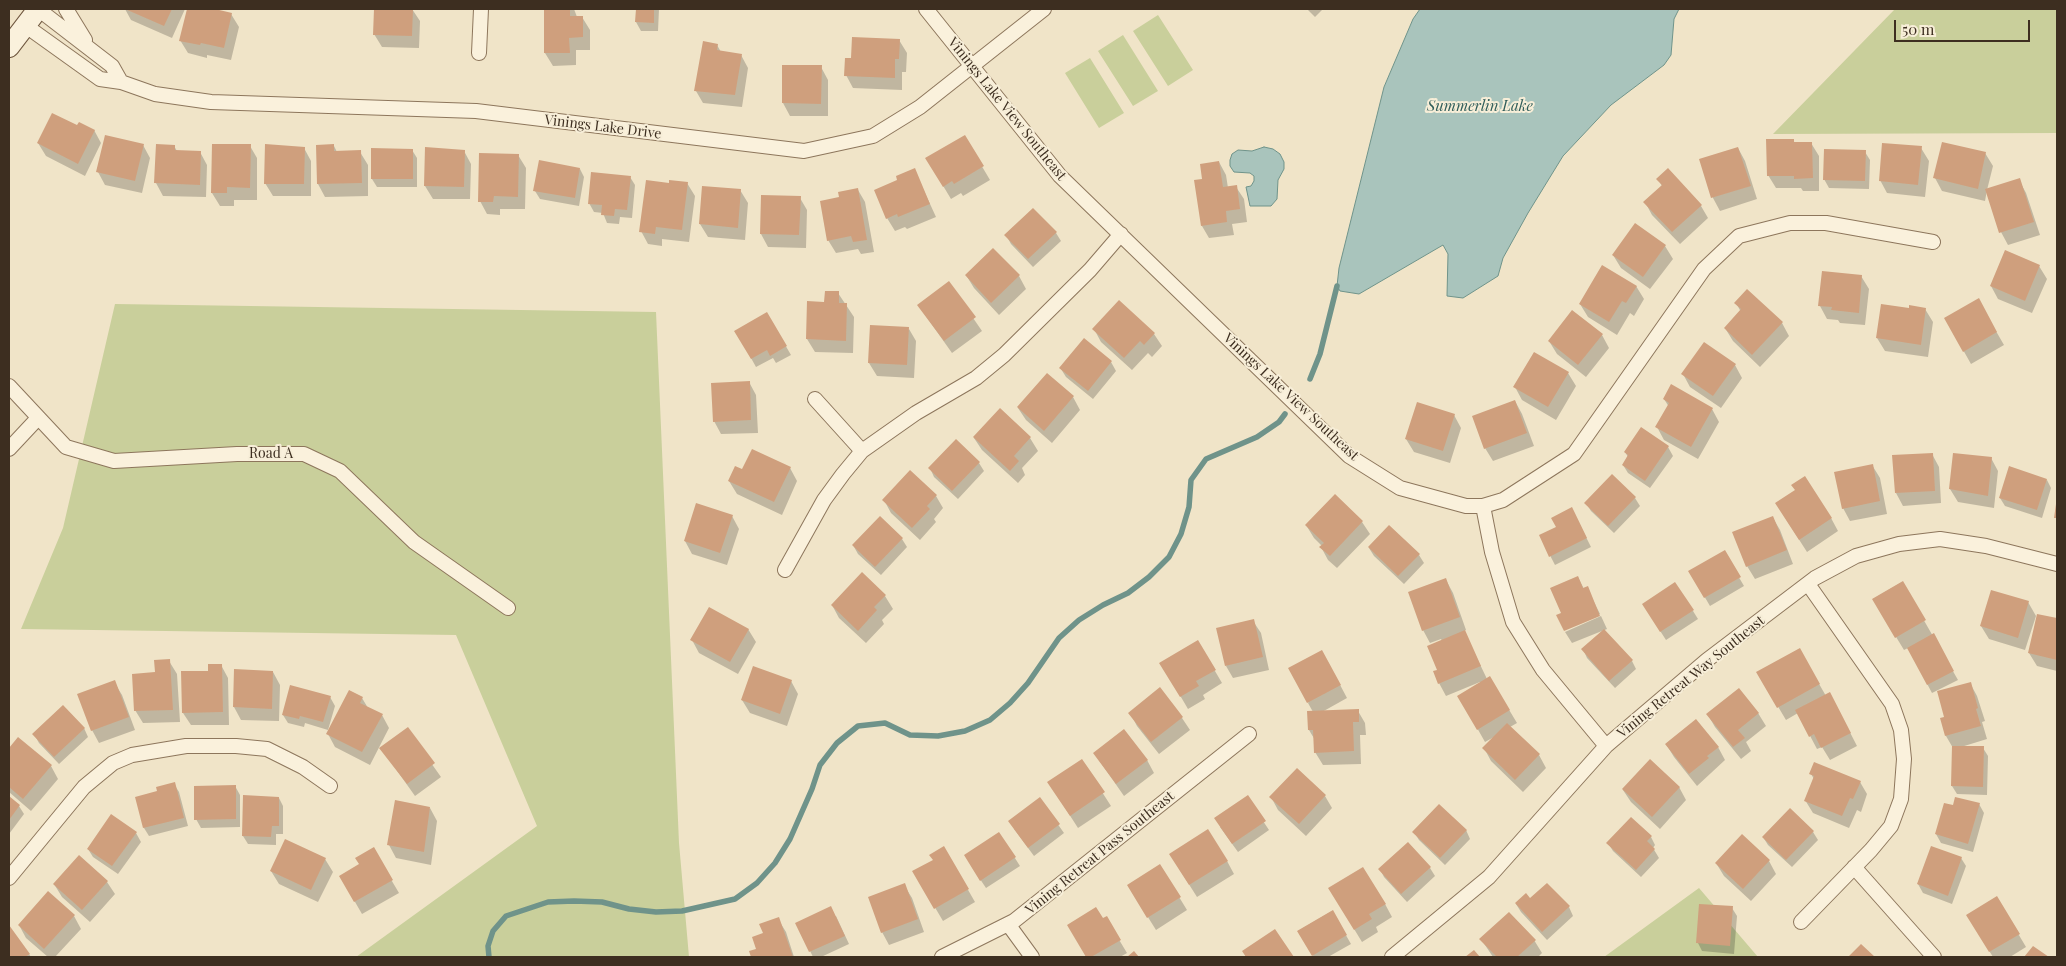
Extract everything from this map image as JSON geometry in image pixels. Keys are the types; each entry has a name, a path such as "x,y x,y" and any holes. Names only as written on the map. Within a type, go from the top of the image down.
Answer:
{"street":[{"path":"9,47 38,9 112,66 121,82"},
{"path":"66,9 90,49"},
{"path":"479,53 481,9"},
{"name":"Vinings Lake View Southeast","path":"926,9 1060,176 1349,456 1400,488 1466,506 1483,506 1504,500 1574,454 1704,269 1740,236 1790,223 1826,223 1933,242"},
{"name":"Vinings Lake Drive","path":"26,26 100,79 121,82 155,94 211,102 476,111 804,151 873,136 920,106 1044,9"},
{"path":"785,570 824,500 862,451 916,413 976,378 1004,355 1090,270 1121,234"},
{"name":"Road A","path":"9,386 66,447 114,461 237,454 304,454 340,471 414,542 508,608"},
{"path":"815,399 862,451"},
{"path":"9,449 38,418"},
{"path":"1483,506 1492,552 1513,622 1543,670 1606,746"},
{"name":"Vining Retreat Way Southeast","path":"1392,957 1489,877 1606,746 1707,660 1808,584 1856,556 1899,544 1940,539 1986,546 2057,564"},
{"path":"1801,922 1872,850 1891,826 1901,799 1904,760 1901,730 1892,704 1808,584"},
{"name":"Vining Retreat Pass Southeast","path":"942,957 1008,924 1248,734"},
{"path":"9,878 84,787 113,763 132,755 186,746 236,746 267,749 303,767 330,786"},
{"path":"1854,867 1934,957"},
{"path":"1008,924 1032,957"}],"green space":[{"path":"1895,9 2057,9 2057,133 1773,134"},
{"path":"1158,15 1193,70 1168,86 1133,31"},
{"path":"1123,35 1158,91 1133,106 1098,51"},
{"path":"1090,58 1124,113 1099,128 1065,73"},
{"path":"115,304 656,312 679,843 689,957 356,957 537,826 456,635 21,629 63,528"},
{"path":"1699,888 1758,957 1604,957"}],"water":[{"name":"Summerlin Lake","path":"1420,9 1679,9 1674,19 1671,55 1664,65 1611,105 1563,156 1503,258 1498,276 1463,298 1447,296 1448,254 1443,245 1359,294 1340,291 1337,286 1339,268 1384,87 1413,19"},
{"path":"1264,147 1273,149 1280,154 1284,162 1284,169 1278,180 1277,199 1271,206 1250,206 1246,187 1251,186 1254,176 1250,173 1234,172 1230,166 1230,160 1232,154 1238,150 1252,151"}],"building":[{"path":"125,9 172,9 164,26"},
{"path":"187,9 215,9 232,13 224,48 179,41"},
{"path":"374,9 413,9 412,36 373,35"},
{"path":"544,9 570,9 570,16 583,16 583,37 569,38 570,53 544,53"},
{"path":"636,9 654,9 654,23 635,22"},
{"path":"852,37 900,39 899,59 895,59 895,78 844,76 845,58 851,58"},
{"path":"703,41 718,44 717,50 742,54 735,95 694,91"},
{"path":"782,65 822,65 821,104 782,103"},
{"path":"52,113 77,125 79,122 95,130 78,164 37,143"},
{"path":"105,135 144,144 135,181 96,172"},
{"path":"965,135 984,166 954,184 952,181 943,187 925,158"},
{"path":"1766,139 1794,139 1794,142 1812,142 1813,178 1794,179 1794,176 1767,176"},
{"path":"1942,142 1986,152 1978,189 1933,178"},
{"path":"1882,143 1922,146 1918,185 1879,181"},
{"path":"156,144 175,145 175,150 201,151 200,185 154,183"},
{"path":"212,144 251,144 250,188 227,187 227,193 211,193"},
{"path":"265,144 305,147 304,184 264,184"},
{"path":"334,144 334,151 361,150 362,183 317,184 316,145"},
{"path":"425,147 465,150 464,187 424,186"},
{"path":"1738,147 1751,186 1711,198 1699,159"},
{"path":"371,148 413,149 413,179 371,179"},
{"path":"1824,149 1866,150 1865,181 1823,180"},
{"path":"479,153 519,154 518,197 494,196 493,202 478,202"},
{"path":"539,160 580,168 575,198 533,191"},
{"path":"1219,161 1223,187 1237,185 1240,209 1226,211 1227,222 1201,226 1194,180 1202,179 1200,164"},
{"path":"915,168 930,204 898,217 897,214 886,219 874,190 897,180 896,176"},
{"path":"1668,168 1702,205 1672,232 1643,202 1662,185 1656,179"},
{"path":"591,172 631,176 627,210 615,209 614,216 601,215 602,205 588,204"},
{"path":"2020,178 2034,222 1999,233 1985,189"},
{"path":"646,180 669,183 669,180 688,182 682,230 656,227 655,234 639,232"},
{"path":"702,186 741,189 738,228 699,224"},
{"path":"858,188 867,240 853,242 851,236 827,241 820,201 839,197 838,192"},
{"path":"761,195 801,196 799,235 760,234"},
{"path":"1033,208 1057,232 1028,259 1004,235"},
{"path":"1635,223 1666,245 1643,277 1612,255"},
{"path":"993,248 1020,275 991,303 965,275"},
{"path":"2005,250 2040,265 2025,301 1990,286"},
{"path":"1602,265 1637,286 1626,303 1622,301 1609,322 1579,304"},
{"path":"1822,271 1862,275 1859,313 1831,310 1832,307 1818,306"},
{"path":"949,281 976,317 944,341 917,305"},
{"path":"1747,289 1783,322 1752,355 1724,328 1741,309 1734,303"},
{"path":"825,291 839,291 839,303 847,303 846,341 806,339 807,301 824,302"},
{"path":"1979,298 1997,332 1963,352 1944,318"},
{"path":"1119,300 1155,333 1144,345 1140,341 1124,358 1092,329"},
{"path":"1881,304 1909,308 1909,305 1926,308 1921,345 1876,338"},
{"path":"1572,310 1603,334 1578,365 1548,341"},
{"path":"767,312 787,346 770,356 767,350 751,359 734,331"},
{"path":"870,325 909,327 907,365 868,363"},
{"path":"1084,338 1112,361 1088,391 1059,368"},
{"path":"1704,342 1736,364 1713,396 1681,374"},
{"path":"1534,352 1569,372 1548,407 1513,387"},
{"path":"1047,373 1074,396 1044,431 1017,407"},
{"path":"750,381 751,420 713,422 711,383"},
{"path":"1671,384 1713,408 1691,447 1655,427 1669,403 1663,399"},
{"path":"1515,400 1527,433 1484,449 1472,416"},
{"path":"1417,402 1455,414 1443,451 1405,439"},
{"path":"1000,408 1031,437 1014,456 1019,461 1010,471 973,437"},
{"path":"1641,427 1669,446 1645,481 1622,465 1628,455 1624,452"},
{"path":"956,439 980,462 952,491 928,468"},
{"path":"752,449 791,467 774,502 728,481 735,466 742,469"},
{"path":"1933,453 1935,491 1895,493 1892,455"},
{"path":"1953,453 1992,457 1988,496 1949,489"},
{"path":"1873,464 1880,501 1842,509 1834,472"},
{"path":"2009,466 2047,479 2037,510 1999,498"},
{"path":"910,470 937,495 927,506 930,509 912,528 882,500"},
{"path":"1612,474 1636,497 1608,526 1584,503"},
{"path":"1805,476 1832,518 1799,540 1775,503 1795,490 1791,485"},
{"path":"1335,494 1363,521 1330,556 1319,547 1324,543 1305,525"},
{"path":"696,503 733,515 720,553 684,541"},
{"path":"2056,504 2057,518 2054,518"},
{"path":"1572,507 1587,538 1549,557 1539,535 1556,527 1551,518"},
{"path":"880,516 903,538 875,567 852,545"},
{"path":"1773,516 1787,550 1746,567 1732,532"},
{"path":"1389,525 1420,554 1398,576 1368,547"},
{"path":"1725,550 1741,577 1704,598 1688,571"},
{"path":"862,572 886,595 874,607 877,610 858,631 831,605"},
{"path":"1578,576 1583,588 1588,586 1600,616 1564,631 1556,615 1561,613 1550,588"},
{"path":"1446,578 1460,617 1422,631 1408,592"},
{"path":"1903,581 1926,620 1895,638 1872,599"},
{"path":"1675,582 1694,610 1660,632 1642,604"},
{"path":"1991,590 2029,601 2018,638 1980,626"},
{"path":"709,607 749,629 730,662 690,640"},
{"path":"2037,614 2057,618 2057,660 2028,653"},
{"path":"1254,619 1263,657 1225,666 1216,628"},
{"path":"1604,629 1633,660 1609,681 1581,649"},
{"path":"1465,630 1481,666 1438,684 1433,671 1437,670 1427,646"},
{"path":"1934,633 1954,671 1927,685 1907,648"},
{"path":"1198,640 1216,670 1196,681 1199,686 1180,697 1159,663"},
{"path":"1800,648 1820,684 1777,708 1756,672"},
{"path":"1322,650 1341,685 1307,703 1288,668"},
{"path":"170,659 173,710 134,711 132,674 155,672 154,660"},
{"path":"208,664 222,664 223,712 182,713 181,671 208,671"},
{"path":"753,666 792,680 780,714 741,700"},
{"path":"234,669 273,671 272,709 233,707"},
{"path":"1490,676 1510,710 1477,730 1457,696"},
{"path":"115,680 129,717 91,731 77,694"},
{"path":"1971,682 1981,726 1945,736 1940,718 1944,717 1937,691"},
{"path":"290,685 331,696 323,722 300,716 299,719 282,715"},
{"path":"1160,687 1183,717 1151,742 1128,713"},
{"path":"1739,688 1759,713 1738,730 1745,738 1733,747 1706,714"},
{"path":"349,690 363,697 360,703 383,714 362,752 326,734"},
{"path":"1830,692 1851,733 1821,748 1814,734 1809,737 1795,710"},
{"path":"63,705 85,728 54,757 32,734"},
{"path":"1359,709 1359,722 1353,722 1354,751 1314,753 1313,730 1308,730 1307,711"},
{"path":"1696,719 1719,747 1689,774 1665,744"},
{"path":"1507,723 1540,754 1515,780 1482,748"},
{"path":"408,727 435,763 407,784 379,748"},
{"path":"1124,729 1148,760 1116,784 1093,753"},
{"path":"18,737 52,765 23,799 9,787 9,748"},
{"path":"1952,746 1984,746 1983,787 1951,786"},
{"path":"1082,759 1105,792 1070,816 1047,782"},
{"path":"1650,759 1680,787 1652,817 1622,789"},
{"path":"1814,762 1861,781 1853,799 1850,798 1842,816 1804,801 1814,776 1809,774"},
{"path":"1297,768 1326,795 1299,824 1269,797"},
{"path":"175,782 184,818 143,828 135,797 157,791 156,787"},
{"path":"236,785 236,819 194,820 194,786"},
{"path":"243,795 279,797 279,826 272,826 271,837 242,836"},
{"path":"1248,795 1266,821 1232,844 1214,818"},
{"path":"9,796 20,805 9,820"},
{"path":"1040,797 1060,824 1028,848 1008,821"},
{"path":"1955,797 1980,803 1968,844 1935,834 1944,803 1953,805"},
{"path":"395,800 430,807 424,852 387,845"},
{"path":"1439,804 1467,830 1440,858 1412,832"},
{"path":"1790,808 1814,831 1786,860 1762,837"},
{"path":"111,814 137,832 112,866 87,849"},
{"path":"1631,817 1652,836 1647,841 1655,849 1636,870 1606,843"},
{"path":"1208,829 1228,861 1189,885 1169,854"},
{"path":"999,832 1016,857 980,881 964,855"},
{"path":"1742,834 1770,860 1743,889 1715,863"},
{"path":"285,839 326,858 311,890 270,871"},
{"path":"1408,842 1431,867 1401,894 1378,869"},
{"path":"944,846 969,889 934,909 912,871 933,860 929,855"},
{"path":"1931,846 1962,857 1948,896 1917,884"},
{"path":"374,847 393,880 354,902 339,876 359,864 355,858"},
{"path":"79,855 108,881 82,910 53,884"},
{"path":"1160,864 1181,897 1147,918 1127,885"},
{"path":"1363,867 1386,904 1369,914 1372,919 1354,930 1328,888"},
{"path":"905,883 918,919 881,933 868,897"},
{"path":"1547,883 1570,906 1542,932 1515,903 1526,893 1530,898"},
{"path":"48,891 75,915 44,949 18,925"},
{"path":"1997,896 2020,934 1989,952 1966,915"},
{"path":"1699,904 1733,906 1730,946 1696,943"},
{"path":"831,906 845,936 809,952 795,923"},
{"path":"1096,907 1103,918 1107,916 1121,940 1091,957 1086,957 1067,925"},
{"path":"1333,910 1347,935 1312,956 1297,931"},
{"path":"1509,912 1536,940 1517,957 1497,957 1479,939"},
{"path":"779,917 793,957 751,957 749,951 756,949 752,937 763,933 759,924"},
{"path":"9,925 30,954 25,957 9,957"},
{"path":"1275,929 1294,957 1246,957 1242,951"},
{"path":"1861,944 1875,957 1848,957"},
{"path":"2033,946 2049,957 2024,957"},
{"path":"1474,950 1480,957 1465,957"},
{"path":"1134,951 1139,957 1127,957"}],"waterway":[{"path":"1310,379 1320,354 1337,286"},
{"path":"489,957 488,946 493,931 506,916 548,902 602,902 629,909 656,912 682,911 735,899 757,883 775,863 790,839 812,789 820,765 837,743 858,726 885,723 910,735 938,736 965,731 990,720 1010,703 1028,683 1059,638 1079,620 1103,605 1128,593 1149,577 1169,557 1181,534 1189,507 1191,480 1206,459 1257,437 1279,422 1285,414"}]}
